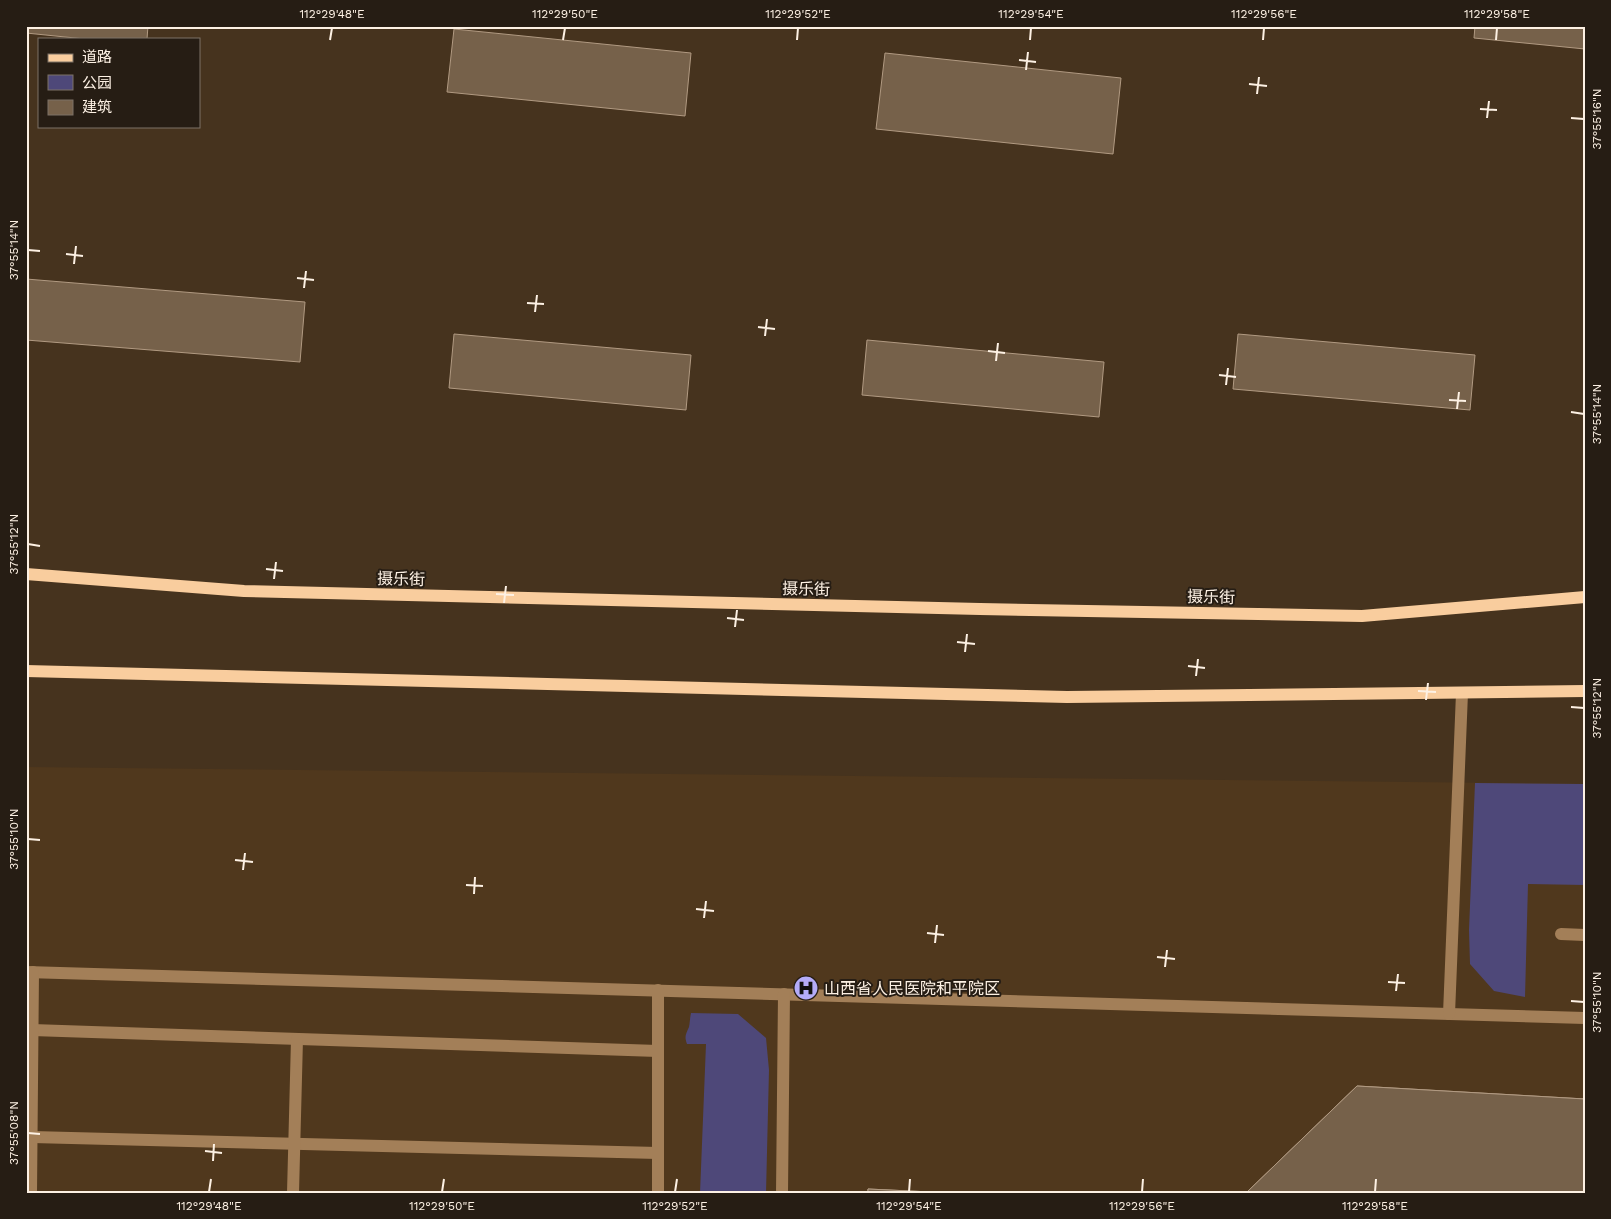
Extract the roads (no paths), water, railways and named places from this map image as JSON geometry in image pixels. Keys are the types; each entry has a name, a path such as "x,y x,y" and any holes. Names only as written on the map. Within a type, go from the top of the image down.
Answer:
{"main road":[{"name":"摄乐街","path":"26,574 244,591 980,610 1342,616 1362,616 1585,597"},
{"path":"26,671 1057,697 1585,692"}],"lane":[{"path":"1448,1014 1462,693"},
{"path":"1560,934 1585,935"},
{"path":"31,1193 32,1030 30,972 1585,1018"},
{"path":"658,990 658,1193"},
{"path":"782,1193 784,994"},
{"path":"32,1030 658,1051"},
{"path":"293,1193 297,1039"},
{"path":"32,1137 658,1153"}],"place":[{"name":"山西省人民医院和平院区","path":"806,988"}]}
